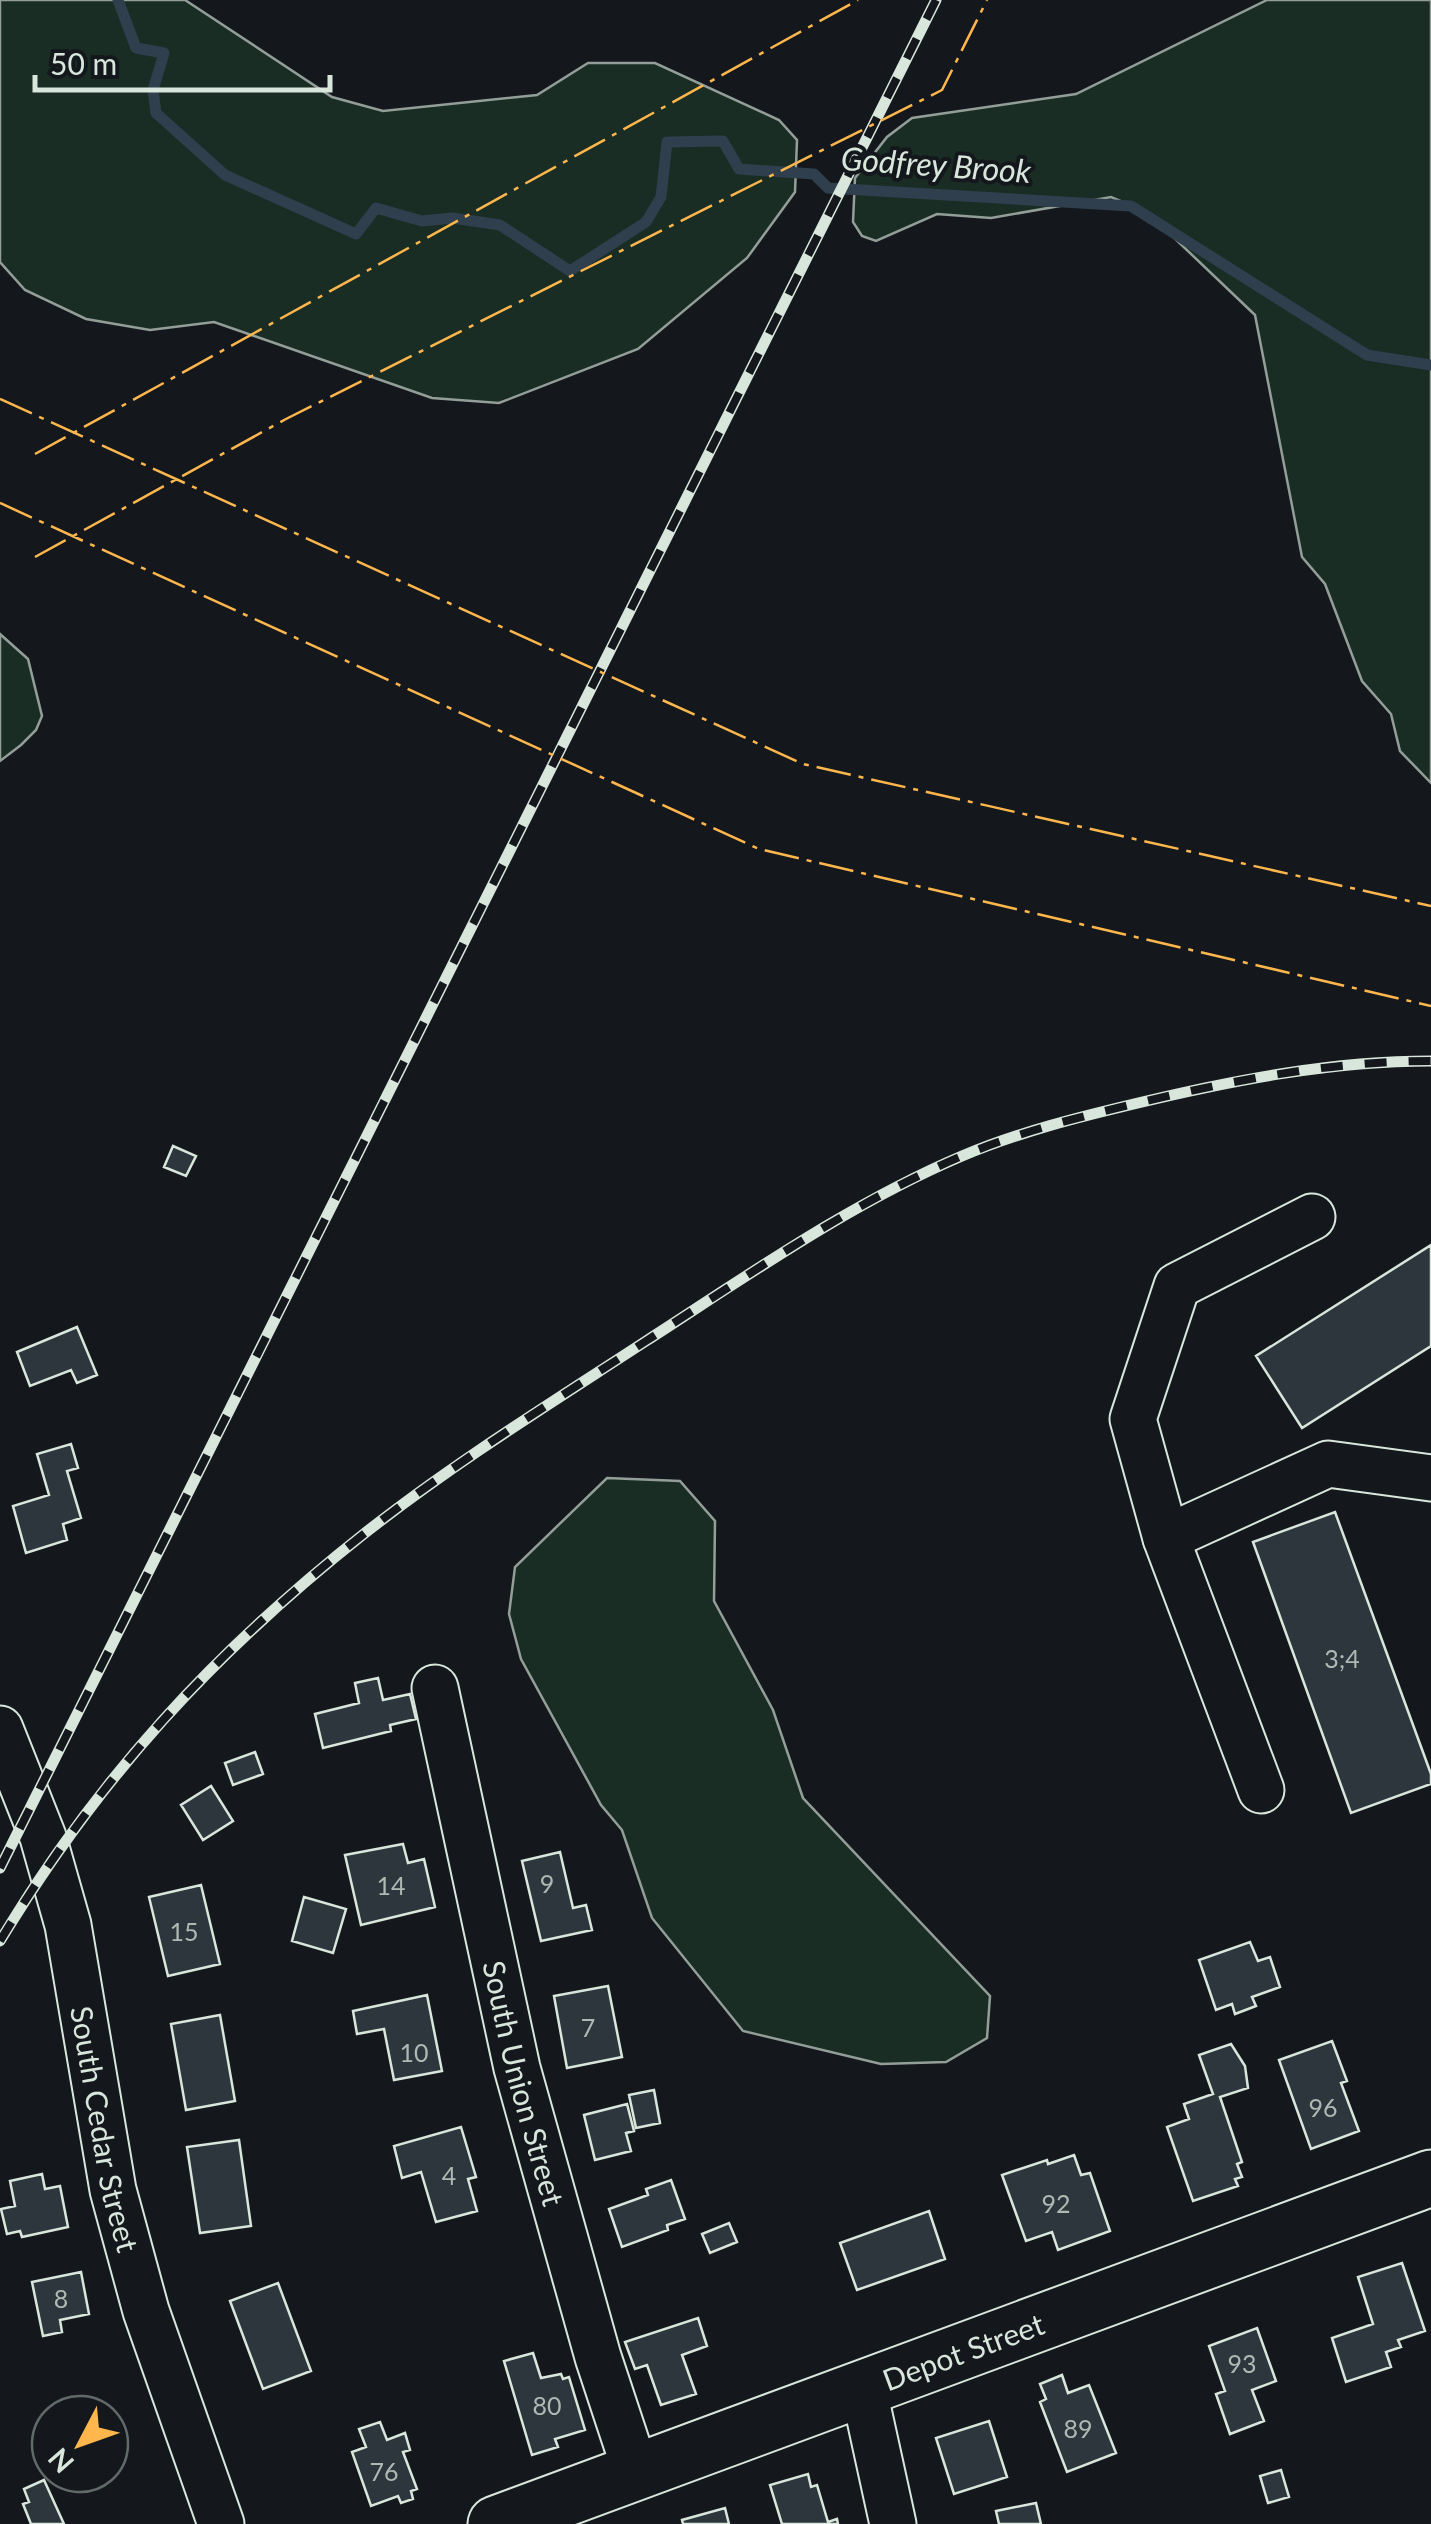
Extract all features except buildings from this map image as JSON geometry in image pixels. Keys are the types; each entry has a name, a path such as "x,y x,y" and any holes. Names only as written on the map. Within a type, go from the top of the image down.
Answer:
{"main road":[{"name":"Depot Street","path":"496,2524 1431,2178"}],"street":[{"path":"1261,1790 1166,1538 1133,1419 1178,1286 1312,1217"},
{"path":"1166,1538 1328,1464 1431,1478"},
{"name":"South Union Street","path":"435,1688 517,2068 598,2357 636,2472"},
{"name":"South Cedar Street","path":"1,1735 43,1837 68,1926 106,2154 146,2311 221,2524"},
{"path":"863,2387 893,2524"}],"green space":[{"path":"0,0 185,0 332,97 383,111 537,95 588,63 655,63 779,120 797,140 795,192 747,258 638,349 499,403 432,398 214,322 150,330 86,319 25,290 0,262"},
{"path":"1267,0 1431,0 1431,783 1400,751 1391,714 1362,681 1325,584 1302,557 1255,315 1147,212 1111,197 991,218 937,214 876,241 862,236 853,222 855,178 887,137 912,118 1076,94"},
{"path":"0,634 28,659 42,716 36,730 0,761"},
{"path":"607,1478 680,1481 715,1521 714,1601 773,1710 803,1798 990,1996 987,2038 946,2062 881,2064 743,2031 652,1918 622,1830 601,1805 521,1659 509,1614 515,1567"}],"waterway":[{"name":"Godfrey Brook","path":"118,0 136,48 164,53 153,90 156,113 225,175 356,234 376,208 422,221 453,218 500,225 570,271 646,222 661,197 667,142 723,141 739,169 814,174 828,188 1131,206 1367,355 1431,365"}],"railway":[{"path":"0,1868 936,0"},
{"path":"0,1941 38,1881 119,1771 209,1671 310,1578 468,1458 800,1242 921,1175 984,1147 1049,1126 1283,1073 1431,1061"}],"power":[{"path":"35,454 858,0"},
{"path":"35,557 286,419 942,90 987,0"},
{"path":"0,399 803,764 1431,906"},
{"path":"0,503 759,849 1431,1006"}]}
